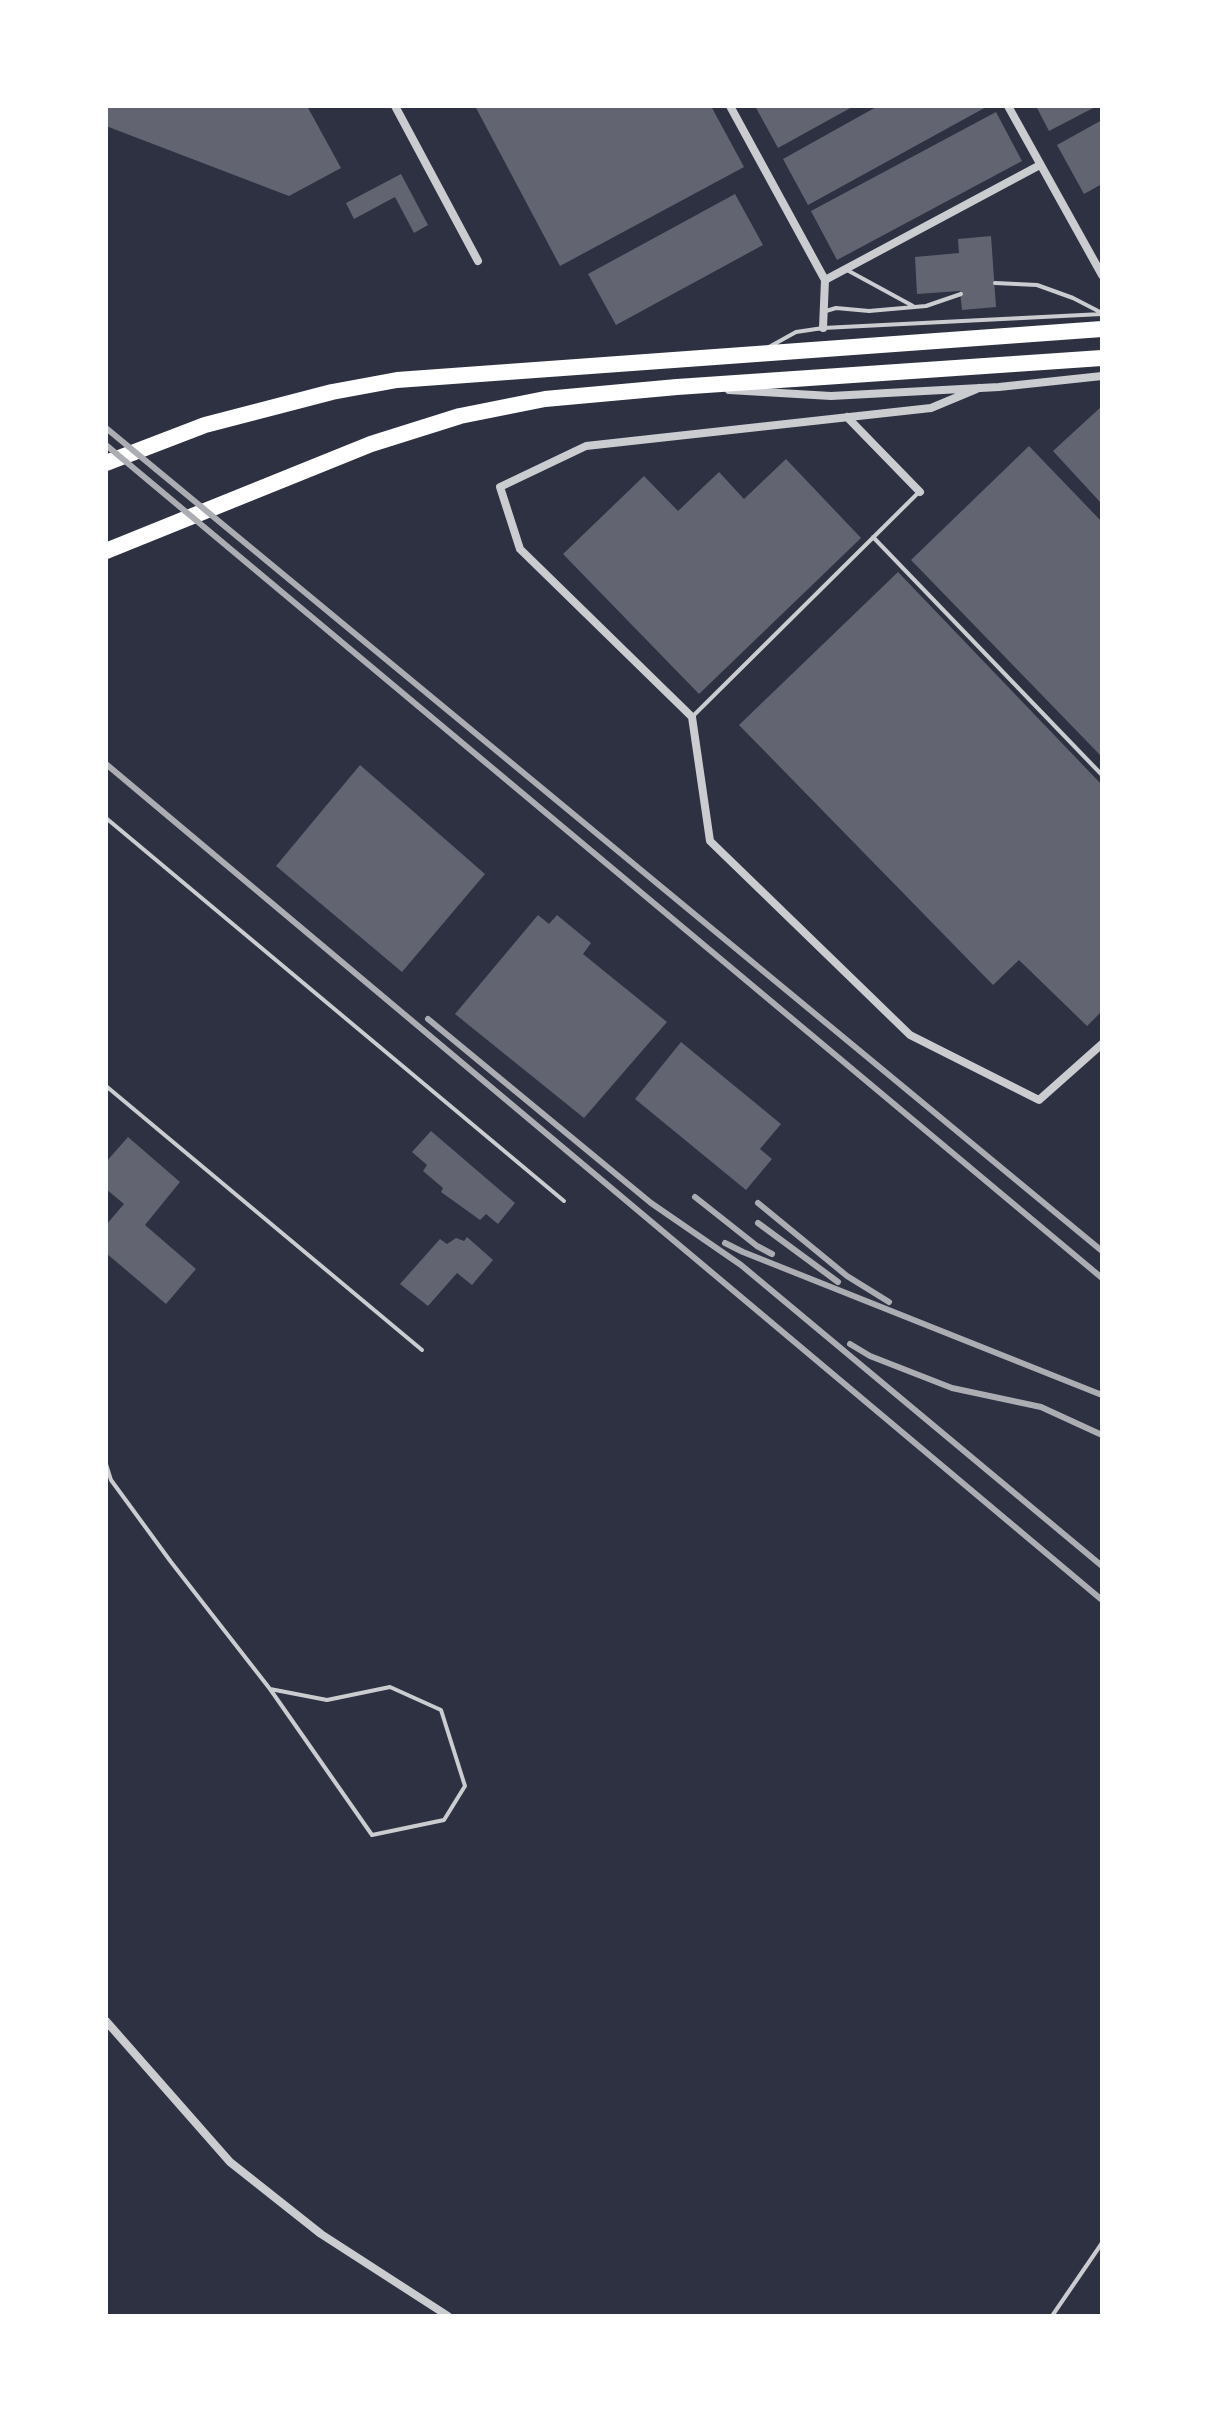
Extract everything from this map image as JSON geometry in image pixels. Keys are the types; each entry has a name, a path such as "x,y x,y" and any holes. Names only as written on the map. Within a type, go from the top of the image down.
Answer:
{"highway":[{"path":"106,463 205,425 332,392 397,380 1102,329"},
{"path":"106,551 371,444 460,416 545,399 1102,358"}],"street":[{"path":"395,106 478,261"},
{"path":"730,106 825,280 823,328"},
{"path":"1008,106 1102,275"},
{"path":"825,280 1040,165"},
{"path":"677,387 831,396 979,388 1101,377"},
{"path":"979,388 931,408 586,446 500,487 520,549 692,717 710,841 910,1035 1039,1100 1102,1044"},
{"path":"847,417 920,492"},
{"path":"106,2021 230,2162 321,2234 448,2316"}],"lane":[{"path":"846,269 915,307"},
{"path":"995,283 1037,285 1073,298 1102,314"},
{"path":"824,312 836,308 869,311 926,306 961,294"},
{"path":"757,353 796,332 823,328 1102,314"},
{"path":"692,717 920,492"},
{"path":"873,537 1102,775"},
{"path":"106,818 564,1201"},
{"path":"106,831 116,827"},
{"path":"106,1086 422,1350"},
{"path":"106,1464 111,1480 270,1689 372,1835 444,1820 465,1786 441,1710 390,1687 327,1700 270,1689"},
{"path":"1052,2316 1102,2243"}],"building":[{"path":"106,106 307,106 341,168 289,196 106,126"},
{"path":"475,106 711,106 744,167 560,266"},
{"path":"755,106 854,106 778,148"},
{"path":"878,106 988,106 808,205 783,159"},
{"path":"1036,106 1097,106 1049,131"},
{"path":"996,112 1022,161 837,260 811,211"},
{"path":"1102,120 1102,184 1084,194 1057,145"},
{"path":"401,174 428,225 414,233 395,197 354,219 346,203"},
{"path":"735,194 763,245 616,325 588,274"},
{"path":"991,236 996,307 962,310 960,291 917,294 915,257 959,253 958,239"},
{"path":"1102,406 1102,500 1100,502 1053,451"},
{"path":"1029,446 1102,522 1102,757 911,560"},
{"path":"786,459 861,538 699,694 563,554 644,476 678,511 719,472 744,499"},
{"path":"898,572 1102,785 1102,1011 1087,1026 1019,960 993,985 739,725"},
{"path":"360,765 485,874 402,972 276,866"},
{"path":"538,915 549,924 557,915 591,943 583,954 667,1022 584,1118 455,1014"},
{"path":"681,1042 781,1124 760,1149 772,1159 746,1190 635,1099"},
{"path":"431,1131 515,1203 498,1224 486,1214 480,1220 441,1192 443,1188 423,1171 427,1165 412,1152"},
{"path":"128,1137 180,1182 145,1225 196,1269 166,1304 106,1253 106,1225 124,1204 106,1189 106,1162"},
{"path":"467,1237 493,1260 472,1285 457,1273 428,1306 400,1284 440,1239 447,1244 456,1238 464,1241"}],"railway":[{"path":"106,428 1102,1251"},
{"path":"106,445 1102,1278"},
{"path":"106,764 1102,1600"},
{"path":"428,1019 651,1203 741,1265 1102,1566"},
{"path":"695,1197 757,1246 772,1254"},
{"path":"758,1203 847,1276 889,1302"},
{"path":"758,1223 838,1282"},
{"path":"725,1243 1102,1395"},
{"path":"850,1344 870,1356 952,1388 1041,1407 1102,1435"}]}
